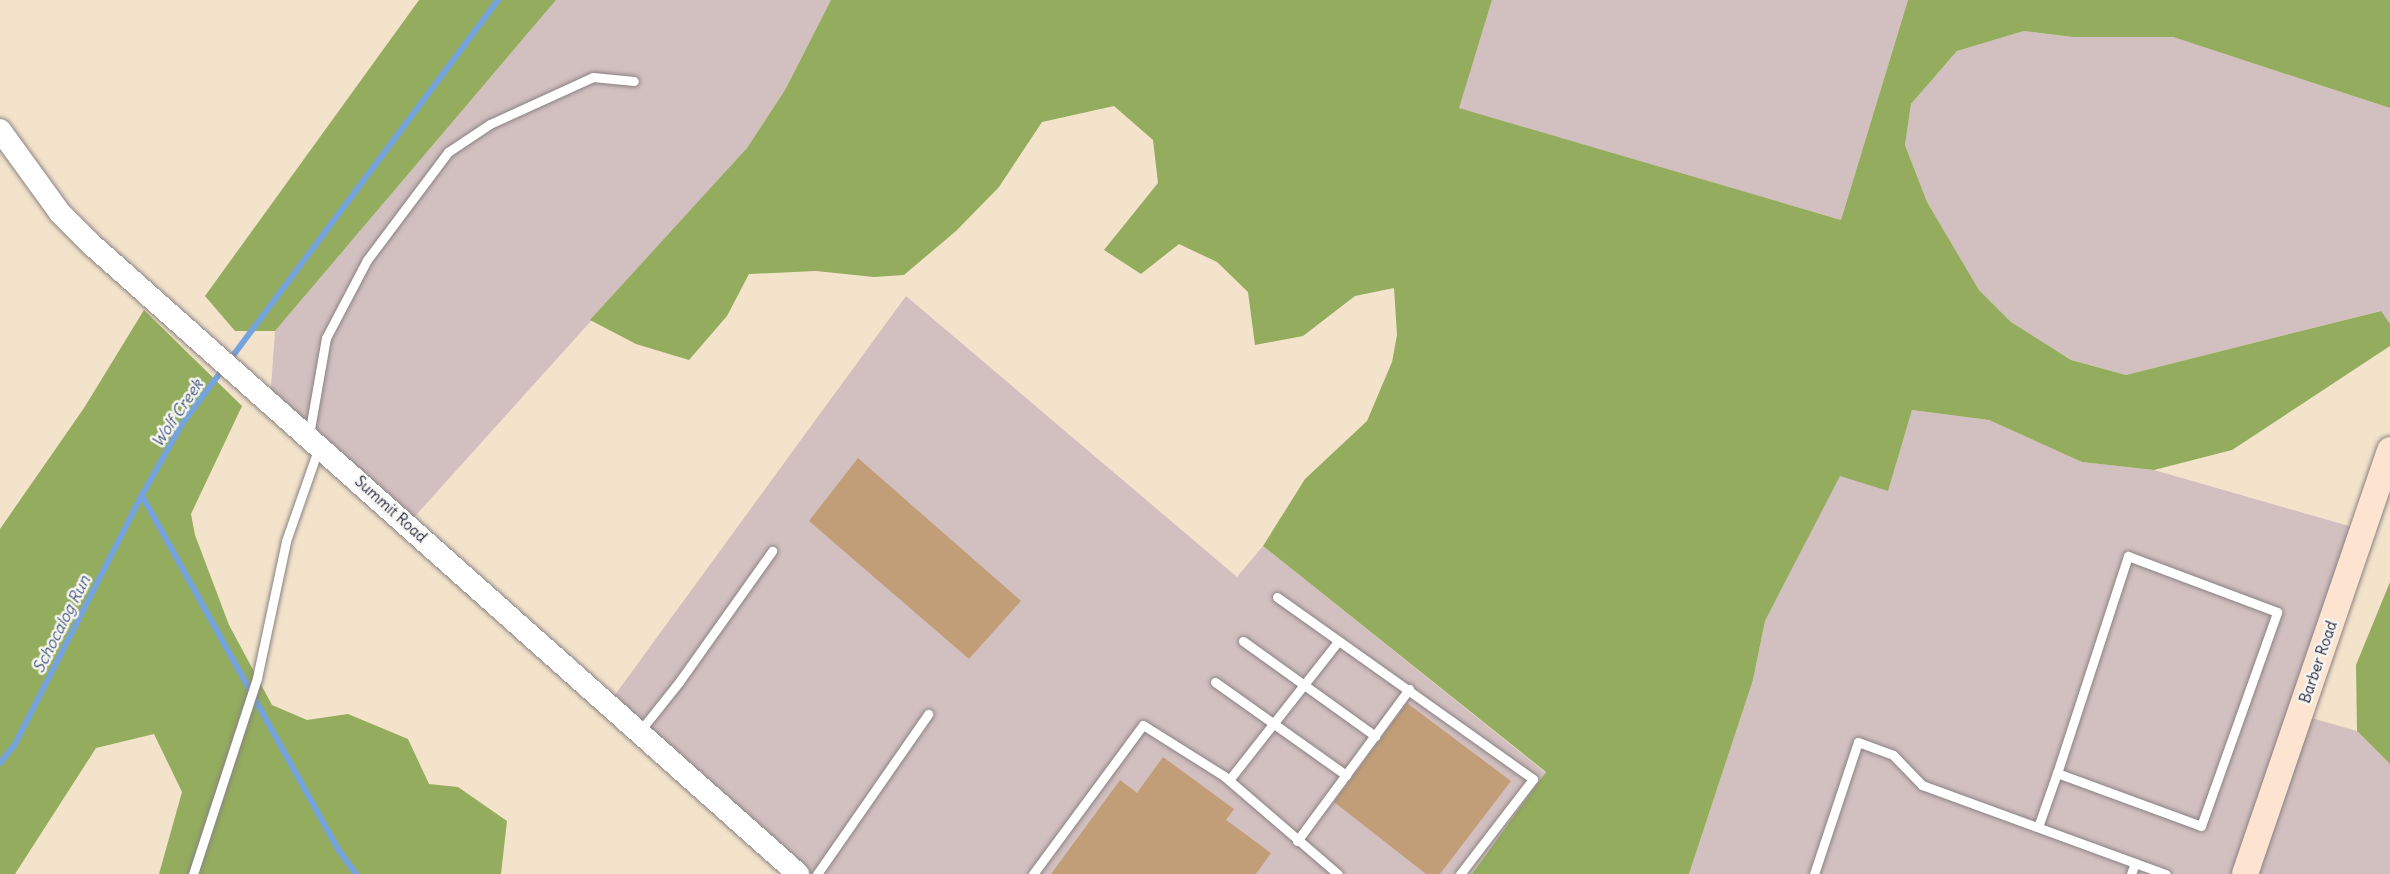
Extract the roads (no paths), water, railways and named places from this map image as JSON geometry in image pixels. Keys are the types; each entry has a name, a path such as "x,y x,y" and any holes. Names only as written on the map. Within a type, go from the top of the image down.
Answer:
{"main road":[{"name":"Barber Road","path":"2245,874 2390,450"}],"street":[{"name":"Summit Road","path":"0,130 60,213 640,730 798,874"}],"lane":[{"path":"193,874 256,678 286,541 314,440 326,338 367,260 448,152 490,124 593,77 634,81"},
{"path":"640,730 680,682 772,551"},
{"path":"2038,827 2128,556 2277,612 2201,826 2057,773"},
{"path":"1278,597 1337,643 1409,689 1533,778 1460,874"},
{"path":"1243,641 1375,736"},
{"path":"1229,780 1337,643"},
{"path":"1215,682 1346,775"},
{"path":"1297,841 1409,689"},
{"path":"817,874 928,714"},
{"path":"1033,874 1143,725 1229,780 1338,874"},
{"path":"1814,874 1858,742 1893,755 1922,785 2166,874"},
{"path":"2131,874 2135,863"}],"waterway":[{"name":"Wolf Creek","path":"356,874 339,851 142,495 182,424 498,0"},
{"name":"Schocalog Run","path":"0,763 14,746 142,495"}]}
